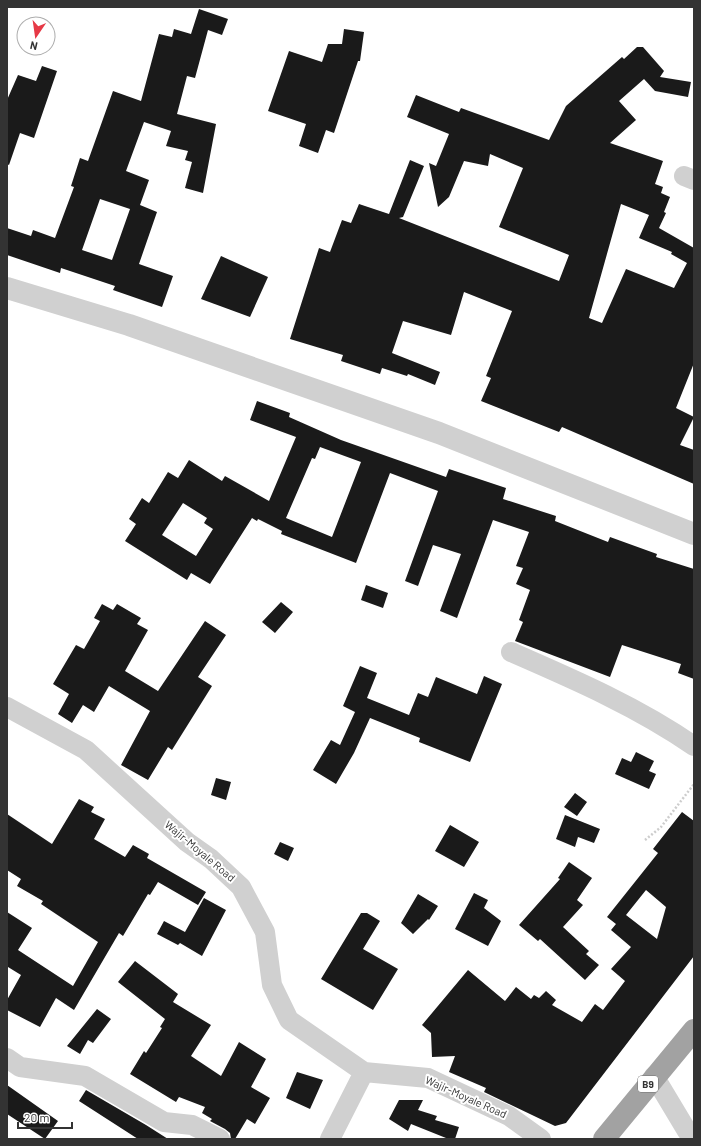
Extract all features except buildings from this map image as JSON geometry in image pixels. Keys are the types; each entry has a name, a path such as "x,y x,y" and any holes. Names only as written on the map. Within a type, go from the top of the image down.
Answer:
{"highway":[{"name":"B9","path":"604,1139 654,1076 694,1030"}],"street":[{"path":"7,288 129,325 382,412 694,534"},
{"path":"511,652 575,680 666,726 694,746"},
{"name":"Wajir-Moyale Road","path":"7,707 86,750 187,842 211,860 241,887 265,932 272,985 289,1020 364,1072 428,1078 509,1116 541,1139"},
{"path":"7,1058 20,1067 85,1076 164,1122 192,1125 220,1139"},
{"path":"330,1139 364,1072"},
{"path":"654,1076 687,1131 694,1135"}],"path":[{"path":"645,840 660,827 694,784"}]}
